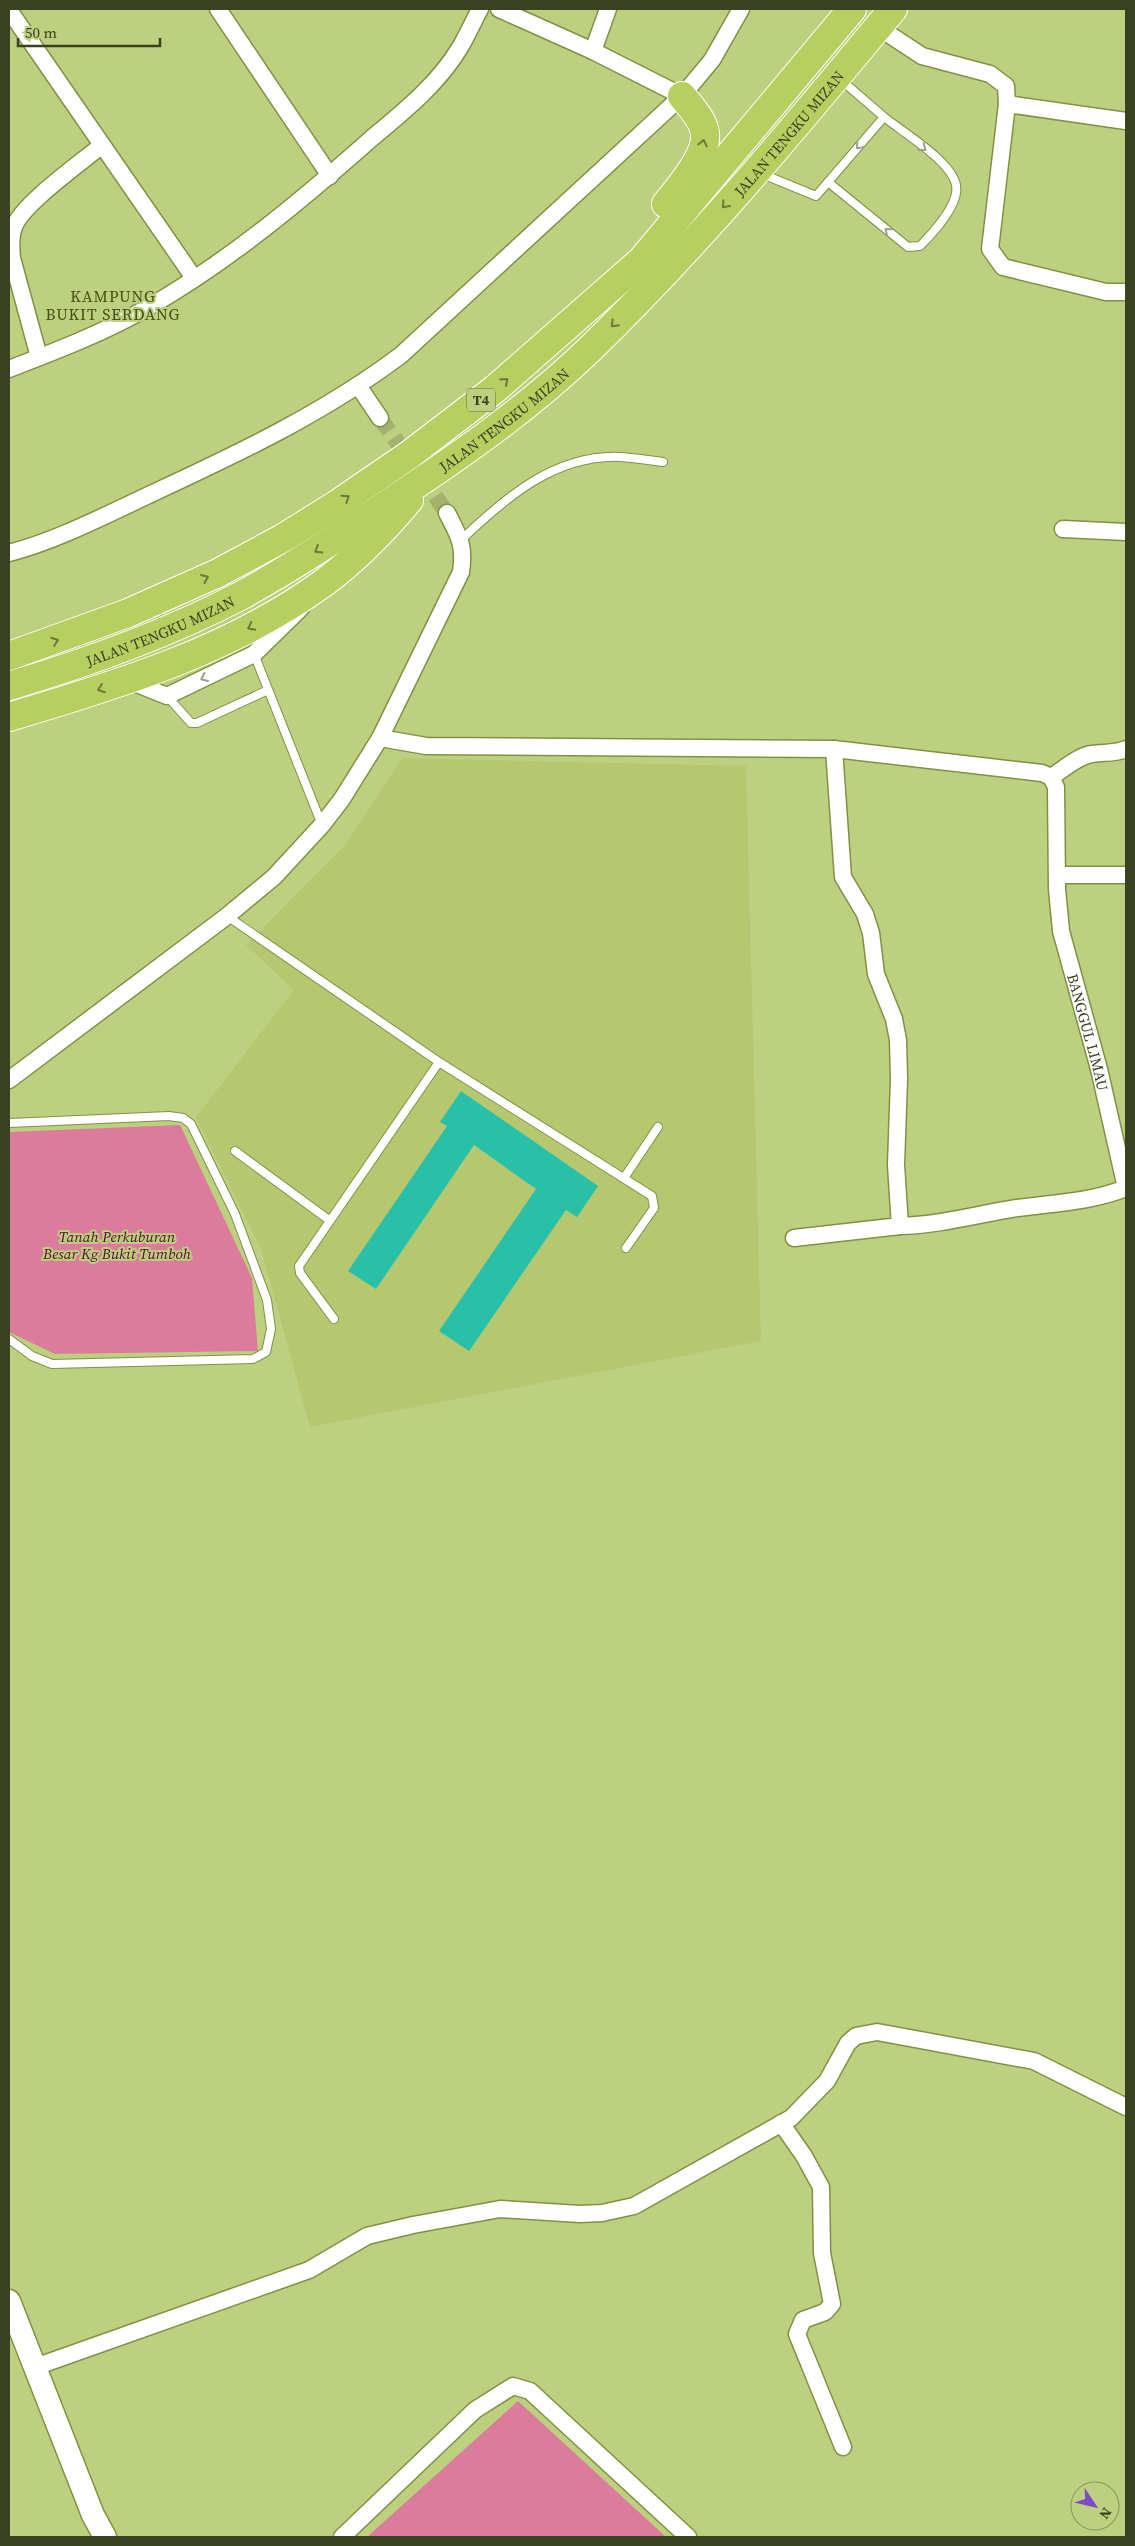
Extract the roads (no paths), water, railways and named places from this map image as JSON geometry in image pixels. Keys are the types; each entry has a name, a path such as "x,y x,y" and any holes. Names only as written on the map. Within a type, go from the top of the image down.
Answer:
{"highway":[{"name":"JALAN TENGKU MIZAN","path":"9,656 128,613 218,573 282,538 336,506 409,455 495,389 642,260 852,9"},
{"name":"JALAN TENGKU MIZAN","path":"9,686 86,663 169,630 242,595 318,550 431,475 520,410 588,350 663,275 756,171 886,18"},
{"path":"571,322 685,180 697,160 704,142 704,132 701,123 682,96"},
{"path":"9,717 127,680 205,650 262,621 322,584 379,535 431,475"}],"main road":[{"path":"9,2301 93,2515 104,2537"}],"street":[{"path":"218,9 330,176"},
{"path":"9,369 87,338 146,308 194,278 275,220 330,176 436,79 459,50 480,9"},
{"path":"499,9 593,51 682,96"},
{"path":"593,51 608,9"},
{"path":"9,553 115,511 192,475 291,426 359,387 401,355 682,96 712,60 742,9"},
{"path":"9,10 194,278"},
{"path":"886,18 922,56 990,74 1006,86 1007,104 990,249 1003,266 1106,292 1126,292"},
{"path":"1007,104 1126,121"},
{"path":"40,357 12,258 10,244 14,226 29,206 102,145"},
{"path":"359,387 380,418"},
{"path":"9,1080 227,916 274,877 342,800 380,738 461,572 464,555 461,540 446,513"},
{"path":"1063,529 1126,532"},
{"path":"127,680 158,690 167,696 254,654 288,622 322,584"},
{"path":"380,738 426,746 834,749 1042,773 1051,778 1082,757 1091,754 1114,754 1126,749"},
{"path":"834,749 843,877 865,914 876,974 894,1020 898,1040 900,1079 896,1165 900,1226"},
{"name":"BANGGUL LIMAU","path":"1051,778 1056,787 1058,905 1061,932 1102,1079 1126,1188"},
{"path":"1058,875 1126,875"},
{"path":"794,1238 900,1226 928,1225 1016,1208 1086,1200 1126,1188"},
{"path":"35,2367 309,2270 367,2236 413,2225 500,2209 580,2214 602,2213 634,2206 791,2118 827,2081 848,2043 856,2036 877,2032 1034,2061 1126,2107"},
{"path":"781,2123 804,2156 821,2187 822,2252 832,2304 825,2312 803,2320 797,2334 843,2447"},
{"path":"342,2537 476,2410 513,2386 530,2392 688,2537"}],"lane":[{"path":"828,182 908,247 920,246 938,227 951,205 957,186 949,169 884,118 837,76"},
{"path":"756,171 816,196 884,118"},
{"path":"461,540 498,505 535,479 576,462 619,457 663,462"},
{"path":"254,654 322,824"},
{"path":"167,696 191,723 197,724 268,690"},
{"path":"227,916 439,1062 652,1196 654,1208 626,1248"},
{"path":"334,1319 300,1273 300,1266 329,1220 439,1062"},
{"path":"9,1123 169,1116 183,1118 191,1124 235,1214 266,1300 271,1329 266,1352 253,1359 52,1364 32,1356 9,1339"},
{"path":"624,1178 658,1127"},
{"path":"234,1151 329,1220"}],"tunnel":[{"path":"380,418 447,513"}],"district":[{"name":"KAMPUNG BUKIT SERDANG","path":"113,305"}],"park label":[{"name":"Tanah Perkuburan Besar Kg Bukit Tumboh","path":"117,1244"}]}
